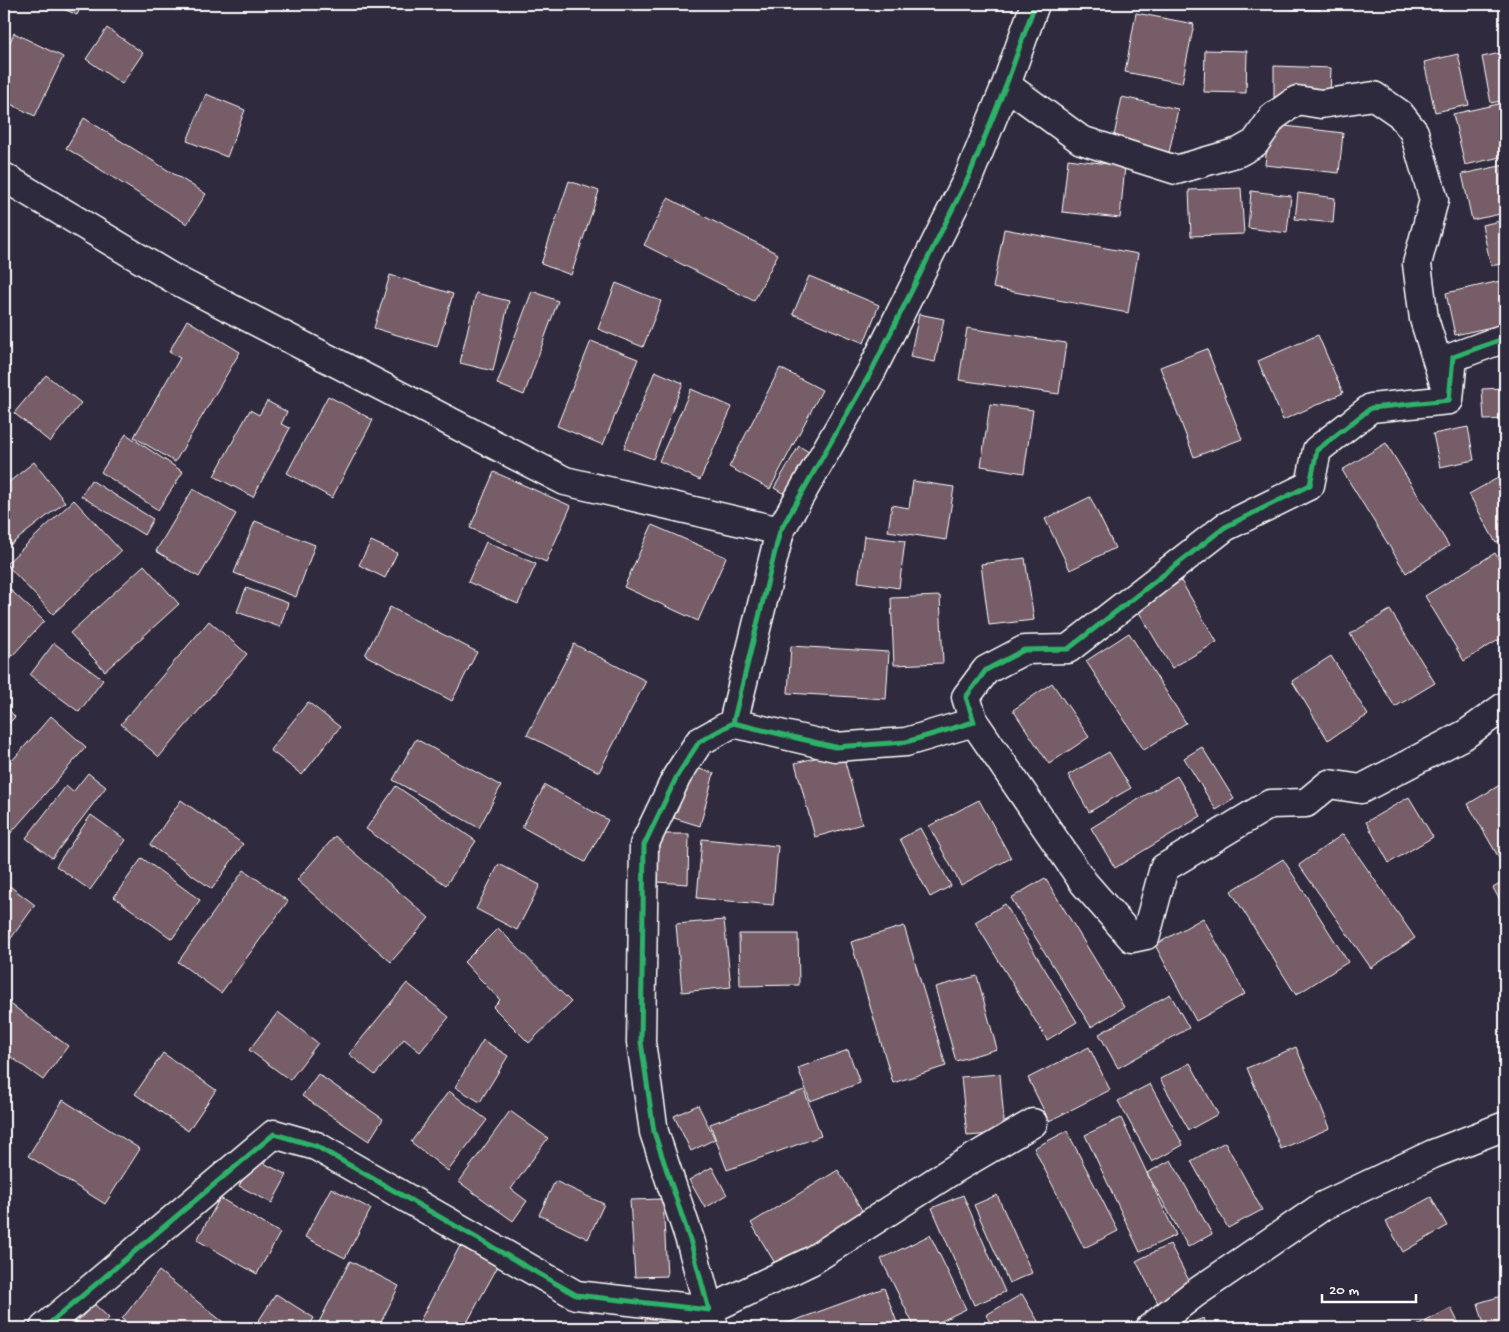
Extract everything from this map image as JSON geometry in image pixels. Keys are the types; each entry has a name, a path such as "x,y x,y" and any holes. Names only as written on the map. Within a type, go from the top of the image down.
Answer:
{"street":[{"path":"733,723 780,531 871,372 969,176 1006,85 1035,4"},
{"path":"1006,85 1081,140 1176,170 1239,152 1255,143 1273,117 1297,100 1321,104 1374,96 1400,114 1414,132 1434,200 1417,264 1424,319 1449,400"},
{"path":"4,177 174,279 330,362 565,481 780,531"},
{"path":"1449,400 1453,357 1505,338"},
{"path":"1449,400 1371,408 1317,450 1310,485 1225,527 1068,649 1024,650 986,670 966,697 974,722 1084,883 1132,938 1146,935 1164,868 1270,804 1306,803 1329,784 1361,788 1466,734 1505,706"},
{"path":"711,1319 691,1243 654,1132 641,1042 644,845 677,776 699,742 733,723 835,747 906,742 974,722"},
{"path":"44,1328 274,1134 316,1146 576,1295 711,1319 811,1261 953,1170 1033,1123"},
{"path":"1150,1328 1194,1294 1323,1206 1433,1154 1505,1126"}],"building":[{"path":"53,4 82,4 77,15"},
{"path":"1220,4 1262,4 1262,8 1220,7"},
{"path":"1267,4 1320,4 1320,10 1267,8"},
{"path":"1136,13 1194,24 1182,83 1125,72"},
{"path":"107,28 143,53 122,84 86,59"},
{"path":"14,33 63,57 35,116 4,101 4,55"},
{"path":"1205,50 1247,51 1246,93 1204,92"},
{"path":"1505,52 1505,100 1491,103 1482,57"},
{"path":"1458,54 1469,105 1435,112 1424,62"},
{"path":"1274,66 1331,68 1330,98 1274,97"},
{"path":"206,94 245,110 227,157 187,141"},
{"path":"1122,97 1178,109 1168,158 1112,146"},
{"path":"1503,103 1505,115 1505,156 1465,165 1453,114"},
{"path":"84,118 206,194 187,224 66,148"},
{"path":"1269,124 1343,133 1339,173 1265,165"},
{"path":"1068,159 1125,166 1120,218 1062,212"},
{"path":"1505,165 1505,213 1472,220 1462,174"},
{"path":"569,181 599,191 571,275 541,264"},
{"path":"1241,188 1244,234 1191,236 1189,190"},
{"path":"1251,191 1291,196 1287,233 1248,228"},
{"path":"1298,193 1335,198 1333,223 1295,219"},
{"path":"668,198 778,254 754,301 644,245"},
{"path":"1505,220 1505,263 1491,266 1482,225"},
{"path":"1004,229 1138,254 1128,313 993,288"},
{"path":"390,275 453,294 437,347 374,328"},
{"path":"809,276 879,305 864,343 793,314"},
{"path":"1505,280 1505,324 1455,335 1446,293"},
{"path":"616,283 661,301 643,347 598,329"},
{"path":"532,291 558,301 524,395 497,384"},
{"path":"476,293 509,301 493,371 460,363"},
{"path":"919,314 944,319 935,362 910,357"},
{"path":"187,320 240,352 175,462 134,437 180,358 169,352"},
{"path":"967,328 1066,343 1059,394 959,380"},
{"path":"1318,335 1343,393 1283,420 1258,361"},
{"path":"591,341 638,359 603,445 557,426"},
{"path":"1207,349 1242,439 1194,457 1160,367"},
{"path":"780,368 822,390 770,489 729,467"},
{"path":"655,371 683,383 653,459 624,448"},
{"path":"46,375 81,403 50,442 14,413"},
{"path":"1505,388 1505,419 1484,420 1482,389"},
{"path":"691,389 732,407 700,480 659,461"},
{"path":"328,396 373,420 332,498 287,473"},
{"path":"267,401 287,412 281,424 290,428 253,497 214,476 250,410 259,415"},
{"path":"990,404 1033,410 1024,473 981,466"},
{"path":"1468,427 1474,460 1440,467 1433,434"},
{"path":"126,434 183,472 158,510 101,472"},
{"path":"1386,443 1449,546 1406,573 1342,470"},
{"path":"799,446 817,457 793,499 774,488"},
{"path":"34,462 65,502 10,545 4,538 4,486"},
{"path":"494,472 571,506 546,562 470,528"},
{"path":"1505,474 1505,537 1496,543 1469,494"},
{"path":"91,480 153,519 144,535 81,496"},
{"path":"913,481 954,487 946,540 888,531 892,505 909,508"},
{"path":"193,489 236,514 199,577 156,551"},
{"path":"1090,497 1115,548 1070,570 1045,519"},
{"path":"74,500 121,551 53,614 6,564"},
{"path":"255,521 315,545 296,597 234,573"},
{"path":"652,525 726,557 698,621 624,587"},
{"path":"864,536 905,541 899,588 858,582"},
{"path":"371,541 397,553 385,578 359,565"},
{"path":"486,542 536,564 518,604 468,582"},
{"path":"1495,553 1505,571 1505,636 1464,661 1425,596"},
{"path":"1025,558 1034,620 989,625 981,564"},
{"path":"144,565 179,604 105,671 70,633"},
{"path":"1181,581 1217,642 1172,668 1136,607"},
{"path":"4,584 44,621 12,656 4,649"},
{"path":"246,588 288,603 280,627 237,612"},
{"path":"940,596 943,663 894,665 891,598"},
{"path":"390,607 477,652 452,701 365,655"},
{"path":"1390,610 1435,683 1395,707 1350,634"},
{"path":"209,621 247,654 159,757 121,724"},
{"path":"1129,633 1186,723 1144,750 1086,661"},
{"path":"54,643 103,680 79,712 30,675"},
{"path":"574,644 646,681 599,772 527,735"},
{"path":"791,646 889,652 886,699 788,693"},
{"path":"1331,656 1368,715 1328,740 1292,681"},
{"path":"1052,683 1089,737 1049,764 1013,710"},
{"path":"308,702 340,727 302,775 270,750"},
{"path":"4,704 15,717 4,728"},
{"path":"51,716 86,747 9,835 4,830 4,770"},
{"path":"416,739 501,786 479,828 393,780"},
{"path":"1202,747 1234,799 1216,810 1184,758"},
{"path":"842,751 862,824 815,837 795,763"},
{"path":"1109,752 1131,788 1089,812 1068,775"},
{"path":"687,766 714,773 700,826 674,818"},
{"path":"88,773 106,787 52,858 26,838 66,786 73,792"},
{"path":"1177,776 1201,816 1115,868 1091,828"},
{"path":"1505,782 1505,864 1503,865 1468,804"},
{"path":"545,785 608,820 585,862 522,827"},
{"path":"396,786 476,841 446,885 366,829"},
{"path":"1409,797 1433,837 1389,863 1366,822"},
{"path":"181,800 243,844 212,889 150,845"},
{"path":"979,800 1011,858 961,885 929,826"},
{"path":"91,815 126,840 90,890 56,866"},
{"path":"920,828 951,886 930,897 900,839"},
{"path":"658,834 689,834 688,884 656,882"},
{"path":"1343,834 1415,938 1371,968 1299,865"},
{"path":"335,836 429,918 391,962 297,880"},
{"path":"702,839 778,846 773,905 697,898"},
{"path":"142,858 200,900 172,939 114,897"},
{"path":"1283,859 1348,962 1296,995 1231,891"},
{"path":"499,864 540,885 517,930 476,909"},
{"path":"244,870 288,901 221,993 178,962"},
{"path":"1045,878 1124,1007 1091,1027 1011,898"},
{"path":"1505,881 1505,909 1493,888"},
{"path":"7,884 35,905 4,948 4,888"},
{"path":"1005,904 1077,1022 1047,1040 975,922"},
{"path":"1203,918 1245,994 1196,1021 1155,945"},
{"path":"724,920 731,987 682,992 676,924"},
{"path":"904,926 946,1066 893,1083 851,942"},
{"path":"498,928 571,1002 529,1043 493,1007 500,1000 464,962"},
{"path":"739,934 798,934 799,985 740,986"},
{"path":"977,976 997,1049 956,1061 935,987"},
{"path":"407,983 449,1017 420,1052 404,1039 375,1075 349,1054"},
{"path":"1170,994 1189,1028 1118,1068 1099,1034"},
{"path":"5,1000 68,1046 43,1080 4,1052"},
{"path":"278,1012 318,1043 290,1080 249,1050"},
{"path":"483,1040 508,1056 480,1102 455,1087"},
{"path":"1089,1047 1110,1090 1049,1121 1028,1078"},
{"path":"1296,1047 1330,1128 1281,1149 1247,1068"},
{"path":"848,1050 860,1083 810,1101 798,1068"},
{"path":"163,1053 216,1090 188,1131 135,1094"},
{"path":"1190,1063 1218,1114 1189,1130 1160,1079"},
{"path":"318,1074 383,1119 369,1141 302,1096"},
{"path":"1000,1074 1005,1133 967,1136 961,1077"},
{"path":"1150,1084 1183,1145 1152,1162 1118,1101"},
{"path":"804,1090 821,1136 727,1170 710,1124"},
{"path":"449,1091 487,1120 448,1171 411,1142"},
{"path":"63,1100 140,1149 105,1204 28,1156"},
{"path":"698,1105 715,1139 691,1151 674,1116"},
{"path":"510,1111 548,1138 511,1189 527,1201 513,1221 459,1182"},
{"path":"1121,1118 1176,1235 1140,1252 1085,1135"},
{"path":"1067,1131 1118,1231 1084,1248 1034,1148"},
{"path":"1225,1142 1262,1210 1228,1228 1191,1161"},
{"path":"254,1158 287,1175 272,1203 239,1186"},
{"path":"1171,1160 1212,1234 1188,1247 1147,1173"},
{"path":"712,1167 727,1195 705,1208 689,1180"},
{"path":"838,1170 863,1212 776,1265 751,1223"},
{"path":"555,1181 604,1204 588,1239 539,1215"},
{"path":"331,1188 371,1209 345,1258 305,1237"},
{"path":"963,1195 1005,1292 974,1305 932,1208"},
{"path":"997,1195 1032,1273 1009,1283 974,1205"},
{"path":"1431,1197 1447,1226 1403,1252 1386,1222"},
{"path":"220,1198 280,1233 257,1274 197,1240"},
{"path":"663,1199 667,1276 635,1277 630,1200"},
{"path":"930,1235 966,1309 927,1328 915,1328 881,1259"},
{"path":"1170,1244 1195,1292 1161,1309 1136,1261"},
{"path":"460,1246 498,1266 464,1328 416,1328"},
{"path":"350,1261 399,1286 378,1328 316,1328"},
{"path":"159,1271 228,1326 226,1328 133,1328 122,1319"},
{"path":"884,1288 899,1328 774,1328"},
{"path":"276,1294 314,1318 308,1328 254,1328"},
{"path":"1022,1294 1042,1328 993,1328 986,1315"},
{"path":"1505,1295 1505,1328 1485,1328 1478,1303"},
{"path":"94,1304 109,1318 100,1328 71,1328"},
{"path":"1451,1308 1461,1328 1413,1328"},
{"path":"659,1316 661,1328 647,1328 645,1319"},
{"path":"1204,1318 1207,1328 1176,1328"},
{"path":"955,1321 958,1328 940,1328"}],"cycle path":[{"path":"44,1328 274,1134 316,1146 576,1295 709,1310 691,1243 654,1132 641,1042 644,845 677,776 699,742 733,723 780,531 871,372 969,176 1006,85 1035,4"},
{"path":"733,723 835,747 906,742 974,722 966,697 986,670 1024,650 1068,649 1225,527 1310,485 1317,450 1371,408 1449,400 1453,357 1505,338"}]}
